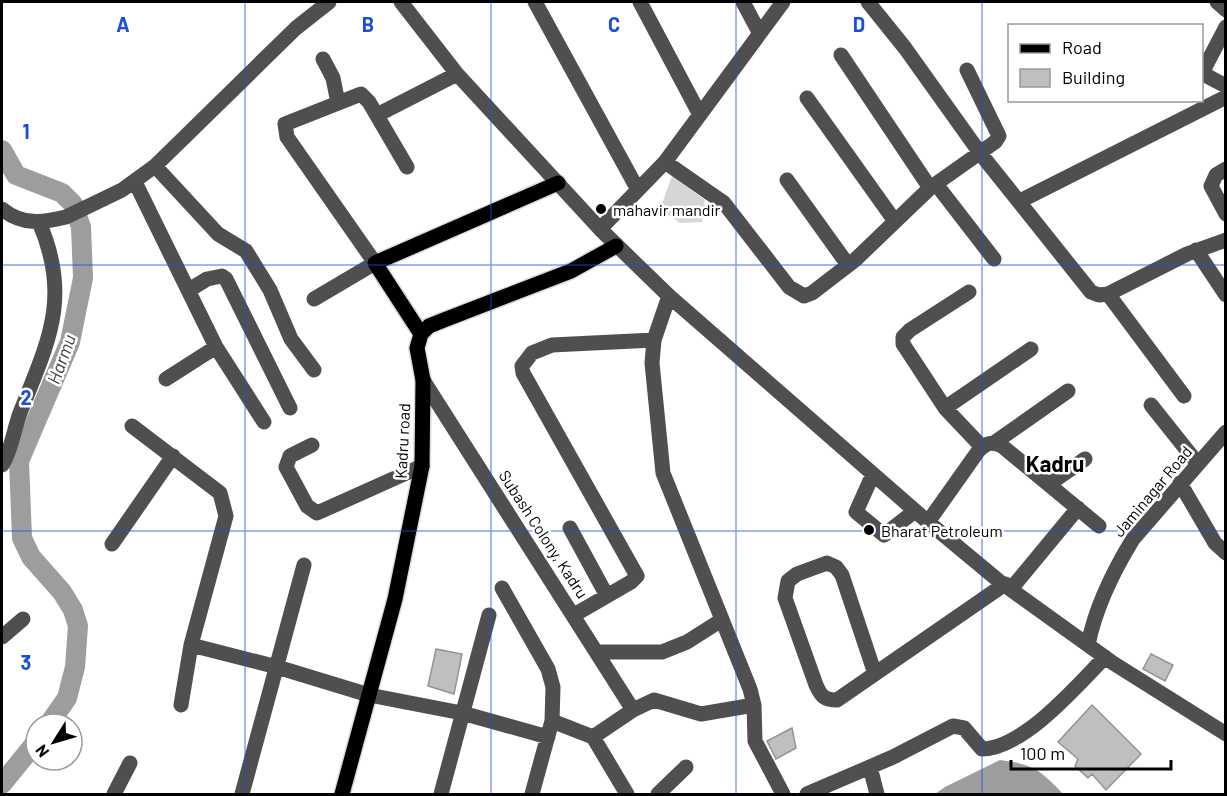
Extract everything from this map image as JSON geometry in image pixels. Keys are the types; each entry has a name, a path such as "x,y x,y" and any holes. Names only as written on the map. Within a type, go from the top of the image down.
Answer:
{"main road":[{"path":"558,183 375,263 421,334 429,326 590,263 616,246"},
{"name":"Kadru road","path":"342,795 395,599 423,465 423,380 417,348 421,334"}],"street":[{"path":"2,209 19,220 39,222 66,217 135,182 155,166 296,28 329,2"},
{"path":"401,2 457,74 616,246 669,296 915,511 1008,587 1105,657 1226,734"},
{"path":"535,2 638,190"},
{"path":"640,2 700,115"},
{"path":"743,2 759,32"},
{"path":"600,229 665,162 783,2"},
{"path":"868,2 905,48 980,153 1091,292 1099,295 1108,294 1196,250 1226,240"},
{"path":"1217,2 1226,10"},
{"path":"1226,27 1204,69 1207,76 1226,86"},
{"path":"841,55 933,186 994,259"},
{"path":"323,59 333,78 338,103"},
{"path":"665,162 724,203 796,294 804,296 812,293 848,265 933,186 995,142 999,136 967,70"},
{"path":"376,115 457,74"},
{"path":"314,299 375,263 287,137 285,130 289,120 361,94 407,167"},
{"path":"1020,201 1226,97"},
{"path":"807,98 894,220"},
{"path":"155,166 218,234 246,251 270,290 291,339 314,370"},
{"path":"1226,169 1216,175 1211,186 1226,214"},
{"path":"786,180 848,265"},
{"path":"135,182 216,347 264,422"},
{"path":"2,465 51,333 55,298 54,280 48,243 39,222"},
{"path":"1196,250 1226,295"},
{"path":"189,290 216,276 226,279 290,408"},
{"path":"969,292 903,337 903,344 907,352 945,408 988,445 1002,446 1099,526"},
{"path":"1108,294 1184,396"},
{"path":"669,296 654,340 652,363 663,472 754,705 755,741 783,795"},
{"path":"574,615 637,576 523,373 522,366 532,353 552,345 654,340"},
{"path":"166,380 216,347"},
{"path":"945,408 1030,349"},
{"name":"Subash Colony, Kadru","path":"423,380 633,710"},
{"path":"928,522 988,445 1068,391"},
{"path":"1151,405 1198,464"},
{"path":"132,426 220,493 225,504 226,516 191,645 181,705"},
{"name":"Jaminagar Road","path":"1088,645 1096,619 1122,556 1147,520 1226,432"},
{"path":"312,445 290,456 285,463 307,506 317,513 423,465"},
{"path":"112,544 173,456"},
{"path":"1049,484 1085,459"},
{"path":"873,474 856,512 884,535 915,511"},
{"path":"1180,483 1215,543 1226,554"},
{"path":"875,674 842,575 836,567 826,563 796,574 788,580 785,598 822,696 837,700 1008,587 1078,508"},
{"path":"570,528 607,596"},
{"path":"242,795 304,565"},
{"path":"502,588 548,669 553,687 552,721 532,795"},
{"path":"441,795 489,615"},
{"path":"2,637 23,619"},
{"path":"598,652 662,652 687,642 720,621"},
{"path":"191,645 277,667 369,695 462,713 548,737"},
{"path":"807,795 953,726 964,728 982,749 996,746 1038,723 1105,657"},
{"path":"593,737 633,710 654,700 701,714 754,705"},
{"path":"552,721 593,737 626,794"},
{"path":"114,795 130,763"},
{"path":"658,795 686,767"},
{"path":"870,767 877,795"}],"shaded area":[{"path":"672,176 705,200 702,222 680,223 660,209"},
{"path":"1000,760 1029,766 1049,780 1063,794 935,794 945,787"}],"building":[{"path":"436,649 462,654 454,694 428,686"},
{"path":"1151,654 1173,665 1165,681 1143,669"},
{"path":"1092,705 1141,754 1106,790 1092,774 1088,778 1075,766 1078,759 1058,742"},
{"path":"792,728 796,748 776,759 767,741"}],"waterway":[{"name":"Harmu","path":"2,150 16,175 62,193 73,204 81,227 83,278 70,342 19,461 22,538 31,557 62,592 73,610 78,626 75,667 67,698 57,712"},
{"name":"Harmu","path":"2,784 24,757"}],"place":[{"name":"mahavir mandir","path":"601,209"},
{"name":"Bharat Petroleum","path":"869,530"}],"district":[{"name":"Kadru","path":"1055,463"}]}
